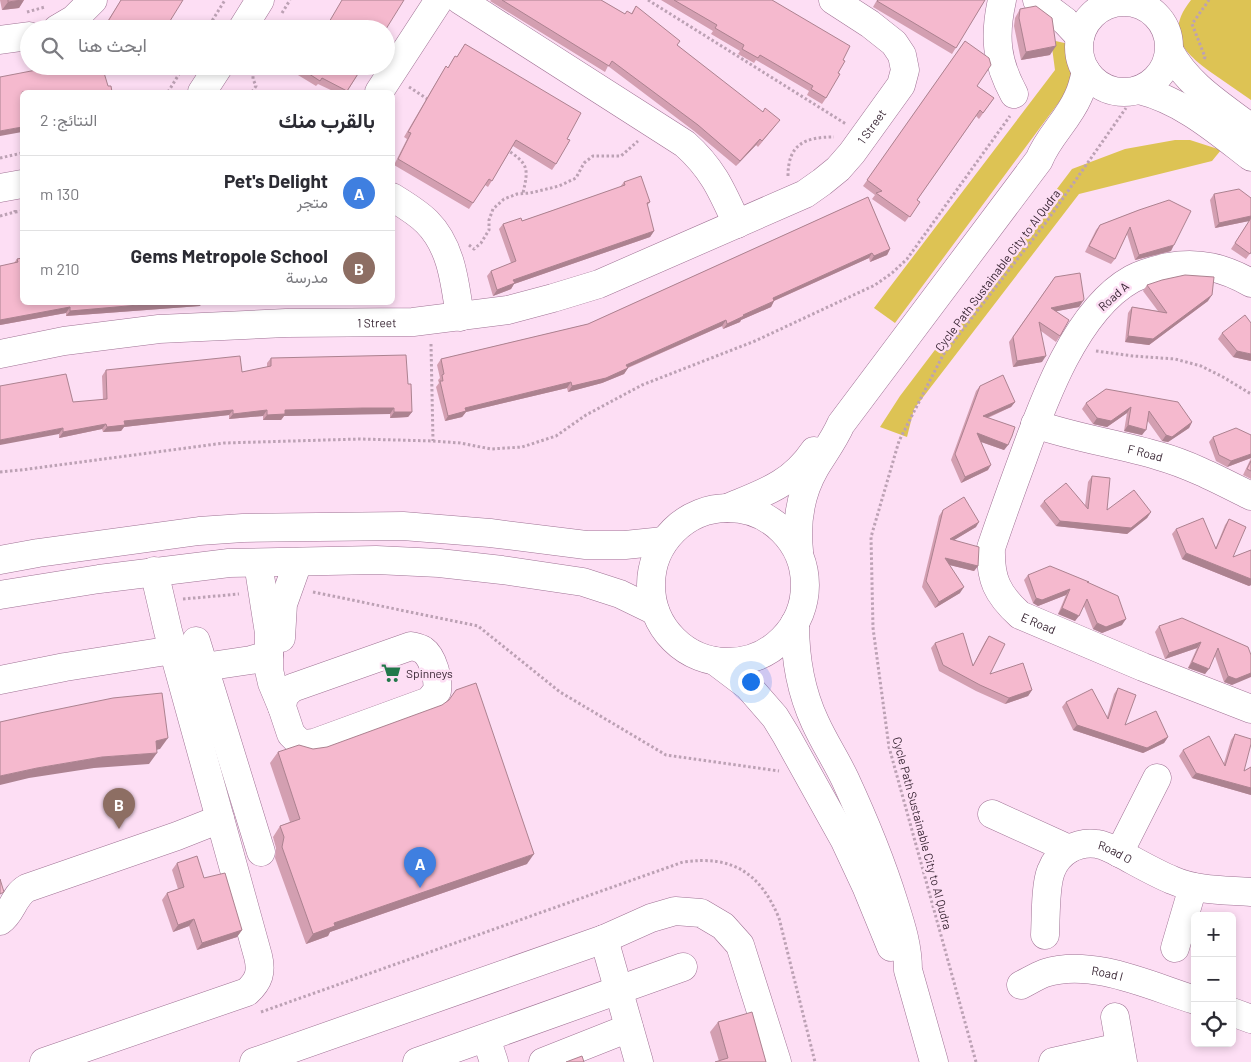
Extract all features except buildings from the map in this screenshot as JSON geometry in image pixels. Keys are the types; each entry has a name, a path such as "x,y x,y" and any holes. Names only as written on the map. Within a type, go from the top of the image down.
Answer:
{"street":[{"path":"55,17 74,19 92,0"},
{"path":"248,20 260,0"},
{"path":"394,90 439,0"},
{"path":"460,0 685,144 711,171 737,224"},
{"name":"1 Street","path":"0,354 64,340 159,329 286,323 413,322 460,317 508,310 599,284 737,224 787,190 805,194 843,164 893,98 901,85 905,70 902,55 894,43 870,24 833,0"},
{"path":"1002,0 998,16 998,57 1005,77 1014,94"},
{"path":"1037,0 1056,14 1080,37"},
{"path":"1039,160 1057,147 1080,116 1093,104 1128,95 1148,86 1163,71 1170,52 1168,12 1158,16 1140,4 1120,1 1095,12 1088,19 1080,37 1080,55 1086,71 1099,84 1128,95 1167,99 1194,114 1251,156"},
{"path":"0,40 20,28"},
{"path":"1170,52 1190,80 1251,128"},
{"path":"799,551 780,528 768,519 741,509 712,509 698,514 680,525 664,541 652,568 651,590 655,611 661,624 680,646 693,654 715,661 736,662 764,653 786,635 795,623 801,609 805,580 799,551 798,522 804,494 816,467 829,448 841,424 1039,160 1045,146 1074,105 1082,88 1086,71"},
{"path":"0,188 20,184"},
{"path":"395,199 428,223 439,237 447,253 452,270 460,317"},
{"name":"Road A","path":"1035,424 1076,338 1112,293 1131,280 1152,270 1195,264 1215,267 1251,283"},
{"path":"727,508 767,492 787,480 805,464 827,434 841,424"},
{"name":"F Road","path":"1035,424 1080,438 1132,448 1161,456 1189,466 1251,496"},
{"name":"E Road","path":"1035,424 991,548 990,567 996,586 1006,602 1020,616 1038,624 1251,709"},
{"path":"0,560 199,531 243,528 403,526 490,533 586,545 625,546 664,541"},
{"path":"0,594 154,571 229,563 376,560 439,563 502,570 592,585 620,594 655,611"},
{"path":"258,562 275,592 272,683 291,734 295,738 304,744 309,744 429,701 437,692 438,685 427,654 423,650 411,646 301,684 288,692 282,702 282,707"},
{"path":"275,592 298,562"},
{"path":"154,571 160,601 185,645 206,674 261,852"},
{"path":"795,623 797,664 807,704 844,777 876,850 905,937 908,970 934,1062"},
{"path":"0,680 185,645"},
{"path":"44,1062 247,992 259,976 260,966 220,819 185,645"},
{"path":"206,674 251,660 272,647"},
{"path":"272,647 285,661 301,684"},
{"path":"715,661 732,673 762,701 786,735 810,775 845,841 894,953 908,970"},
{"path":"1119,853 1157,778"},
{"path":"992,814 1069,849 1058,859 1051,872 1045,935"},
{"path":"0,921 11,910 16,897 27,888 177,836 220,819"},
{"name":"Road O","path":"1069,849 1083,844 1098,844 1172,880 1193,887 1251,892"},
{"path":"1175,948 1193,887"},
{"path":"254,1062 604,939 651,918 675,911 701,914 723,926 740,945 777,1062"},
{"path":"604,939 639,1062"},
{"path":"417,1062 490,1050 619,990 683,967"},
{"name":"Road I","path":"1021,985 1045,973 1072,968 1099,970 1191,999"},
{"path":"1236,1013 1251,1019"},
{"path":"1053,1062 1122,1054 1115,1017"},
{"path":"544,1062 629,1028"}],"path":[{"path":"213,20 225,0"},
{"path":"648,0 846,124"},
{"path":"1190,80 1205,57 1192,24 1208,0"},
{"path":"169,90 178,75"},
{"path":"253,75 256,86 253,90"},
{"path":"395,92 409,87 414,79"},
{"path":"409,87 433,102"},
{"path":"0,472 224,443 360,439 460,443 491,449 522,447 556,436 586,415 642,385 755,341 875,285 892,273 920,243 930,225 1009,120 1014,108 1014,94"},
{"name":"Cycle Path Sustainable City to Al Qudra","path":"976,1062 890,747 873,628 871,537 899,441 943,355 1047,220 1128,95"},
{"path":"842,131 852,117"},
{"path":"467,244 474,248 481,243 489,230 489,220 493,209 504,199 559,186 576,178 584,163 593,156 621,156 641,139 635,136"},
{"path":"787,190 788,165 795,150 802,144 817,137 837,137 832,143"},
{"path":"506,149 522,159 526,169 523,194"},
{"path":"0,158 20,153"},
{"path":"787,190 794,174"},
{"path":"15,212 20,211"},
{"path":"431,338 433,441"},
{"path":"1066,356 1098,350 1133,356 1175,359 1200,366 1251,394"},
{"path":"160,601 275,592 317,592 478,626 560,692 666,754 810,775"}],"shaded area":[{"path":"1191,0 1251,0 1251,100 1202,66 1186,50 1181,42 1178,33 1179,23 1183,12"},
{"path":"1051,40 1069,44 1077,70 1071,86 895,323 874,308 1055,70"},
{"path":"1175,140 1190,140 1221,150 1212,161 1079,194 914,409 907,437 880,427 900,396 1072,169 1125,149"}],"place":[{"name":"Spinneys","path":"391,673"},
{"name":"Gems Metropole School","path":"119,829"},
{"name":"Pet's Delight","path":"420,888"}]}
